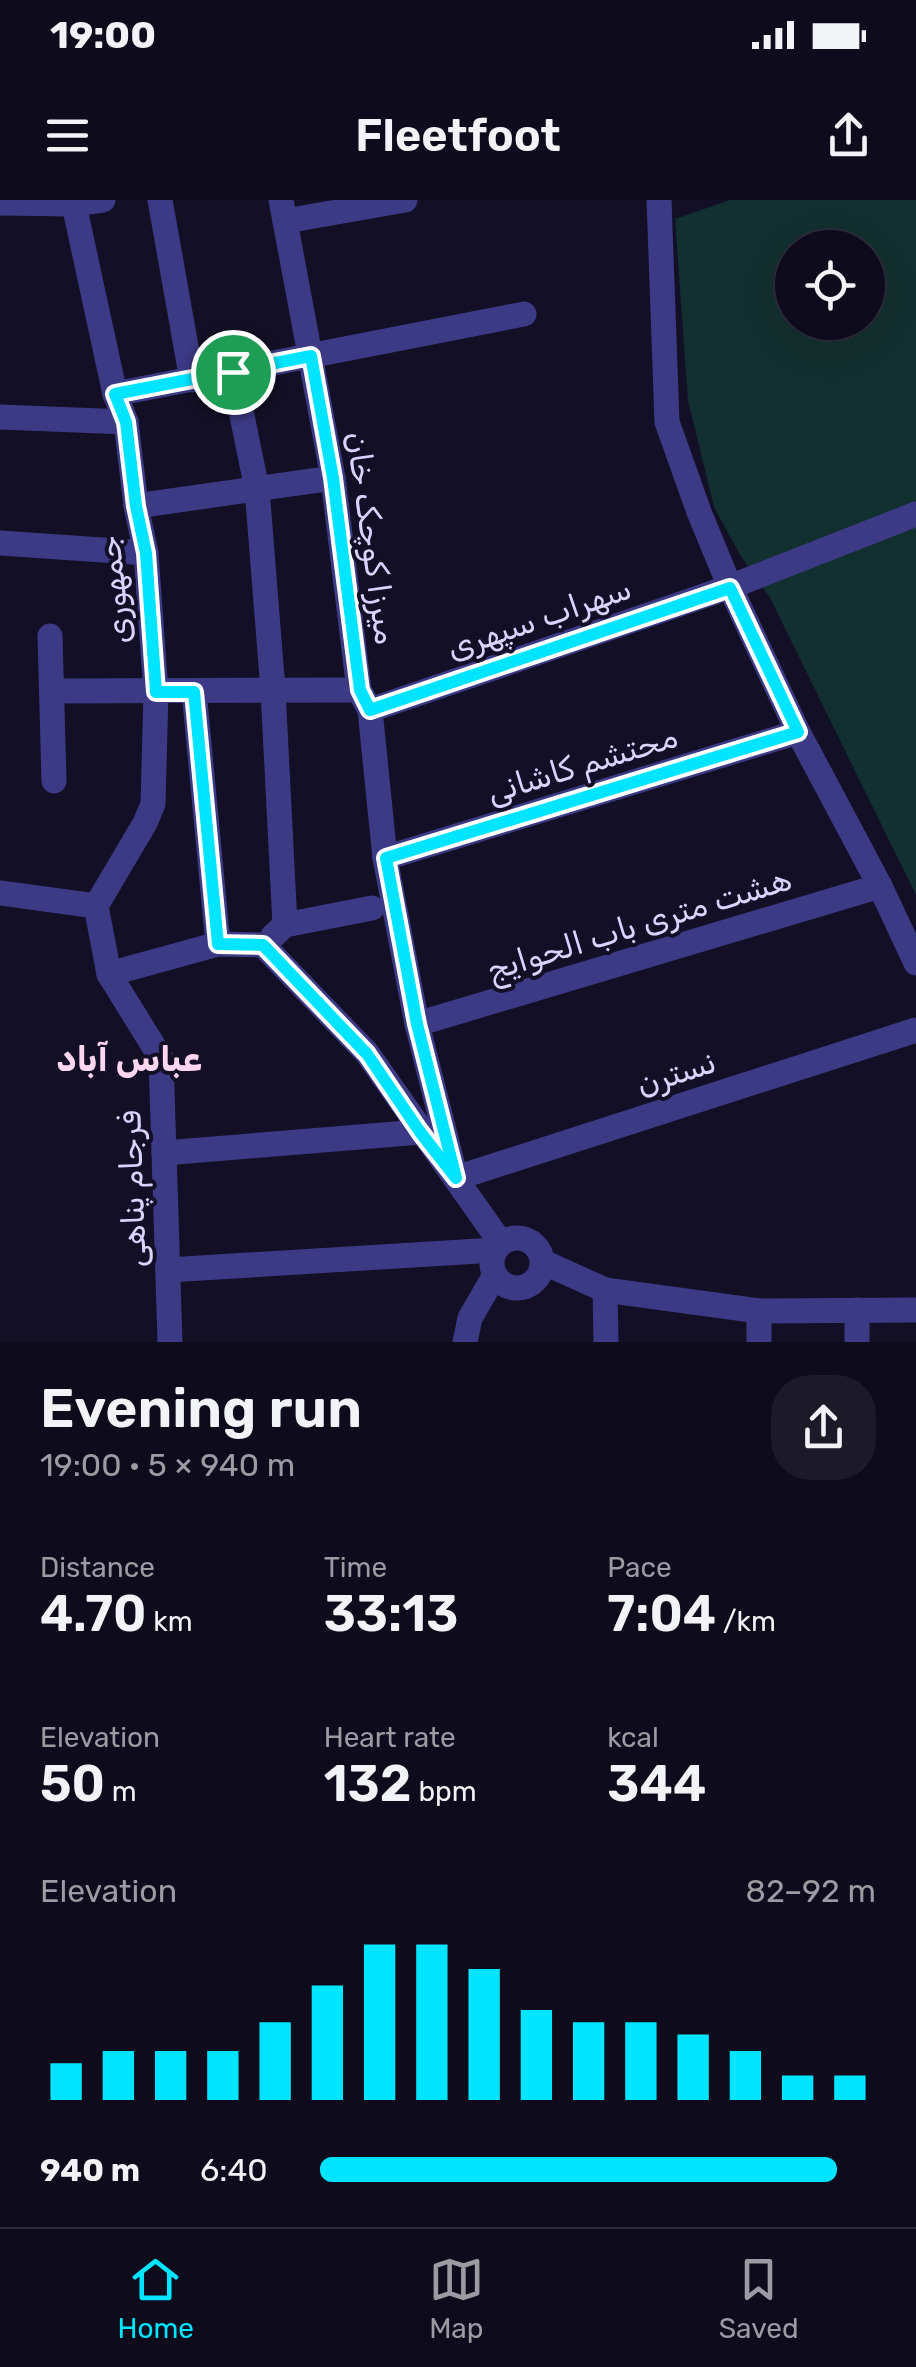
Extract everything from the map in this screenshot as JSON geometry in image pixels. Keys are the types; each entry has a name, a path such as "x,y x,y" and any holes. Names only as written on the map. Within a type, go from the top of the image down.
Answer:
{"street":[{"path":"0,203 103,200"},
{"path":"160,200 192,380"},
{"path":"284,210 405,200"},
{"path":"659,200 667,422 730,588 798,732 916,962"},
{"name":"جمهوری","path":"74,202 115,394 126,422 146,553 156,692 153,804 96,906"},
{"name":"میرزا کوچک خان","path":"284,210 333,478 386,858 417,1024 456,1178"},
{"path":"115,394 524,314"},
{"path":"233,372 257,489 274,690 285,925"},
{"path":"0,417 126,422"},
{"path":"136,506 333,478"},
{"name":"سهراب سپهری","path":"52,692 274,690 365,700 730,588 916,514"},
{"path":"0,542 146,553"},
{"path":"50,636 54,781"},
{"path":"194,692 218,944"},
{"name":"محتشم کاشانی","path":"386,858 798,732"},
{"name":"هشت متری باب الحوایج","path":"417,1024 880,886"},
{"path":"0,893 96,906"},
{"name":"فرجام پناهی","path":"96,906 109,974 161,1058 170,1342"},
{"path":"109,974 218,944 263,945 285,925 372,908"},
{"path":"263,945 367,1054 456,1178 497,1256 508,1287 526,1287 539,1277 542,1254 532,1242 516,1238 497,1256 470,1318 465,1342"},
{"name":"نسترن","path":"456,1178 916,1030"},
{"path":"164,1152 420,1132"},
{"path":"168,1270 497,1256"},
{"path":"543,1262 605,1290 759,1311 916,1310"},
{"path":"605,1290 606,1342"},
{"path":"857,1342 858,1310"},
{"path":"759,1311 759,1342"}],"green space":[{"path":"730,200 916,200 916,895 770,598 740,555 714,507 688,401 675,219"}],"district":[{"name":"عباس آباد","path":"129,1059"}],"route":[{"path":"311,356 333,478 360,690 370,710 730,588 798,732 386,858 417,1024 456,1178 367,1054 263,945 218,944 194,692 156,692 146,553 126,422 115,394 233,372 311,356"}]}
